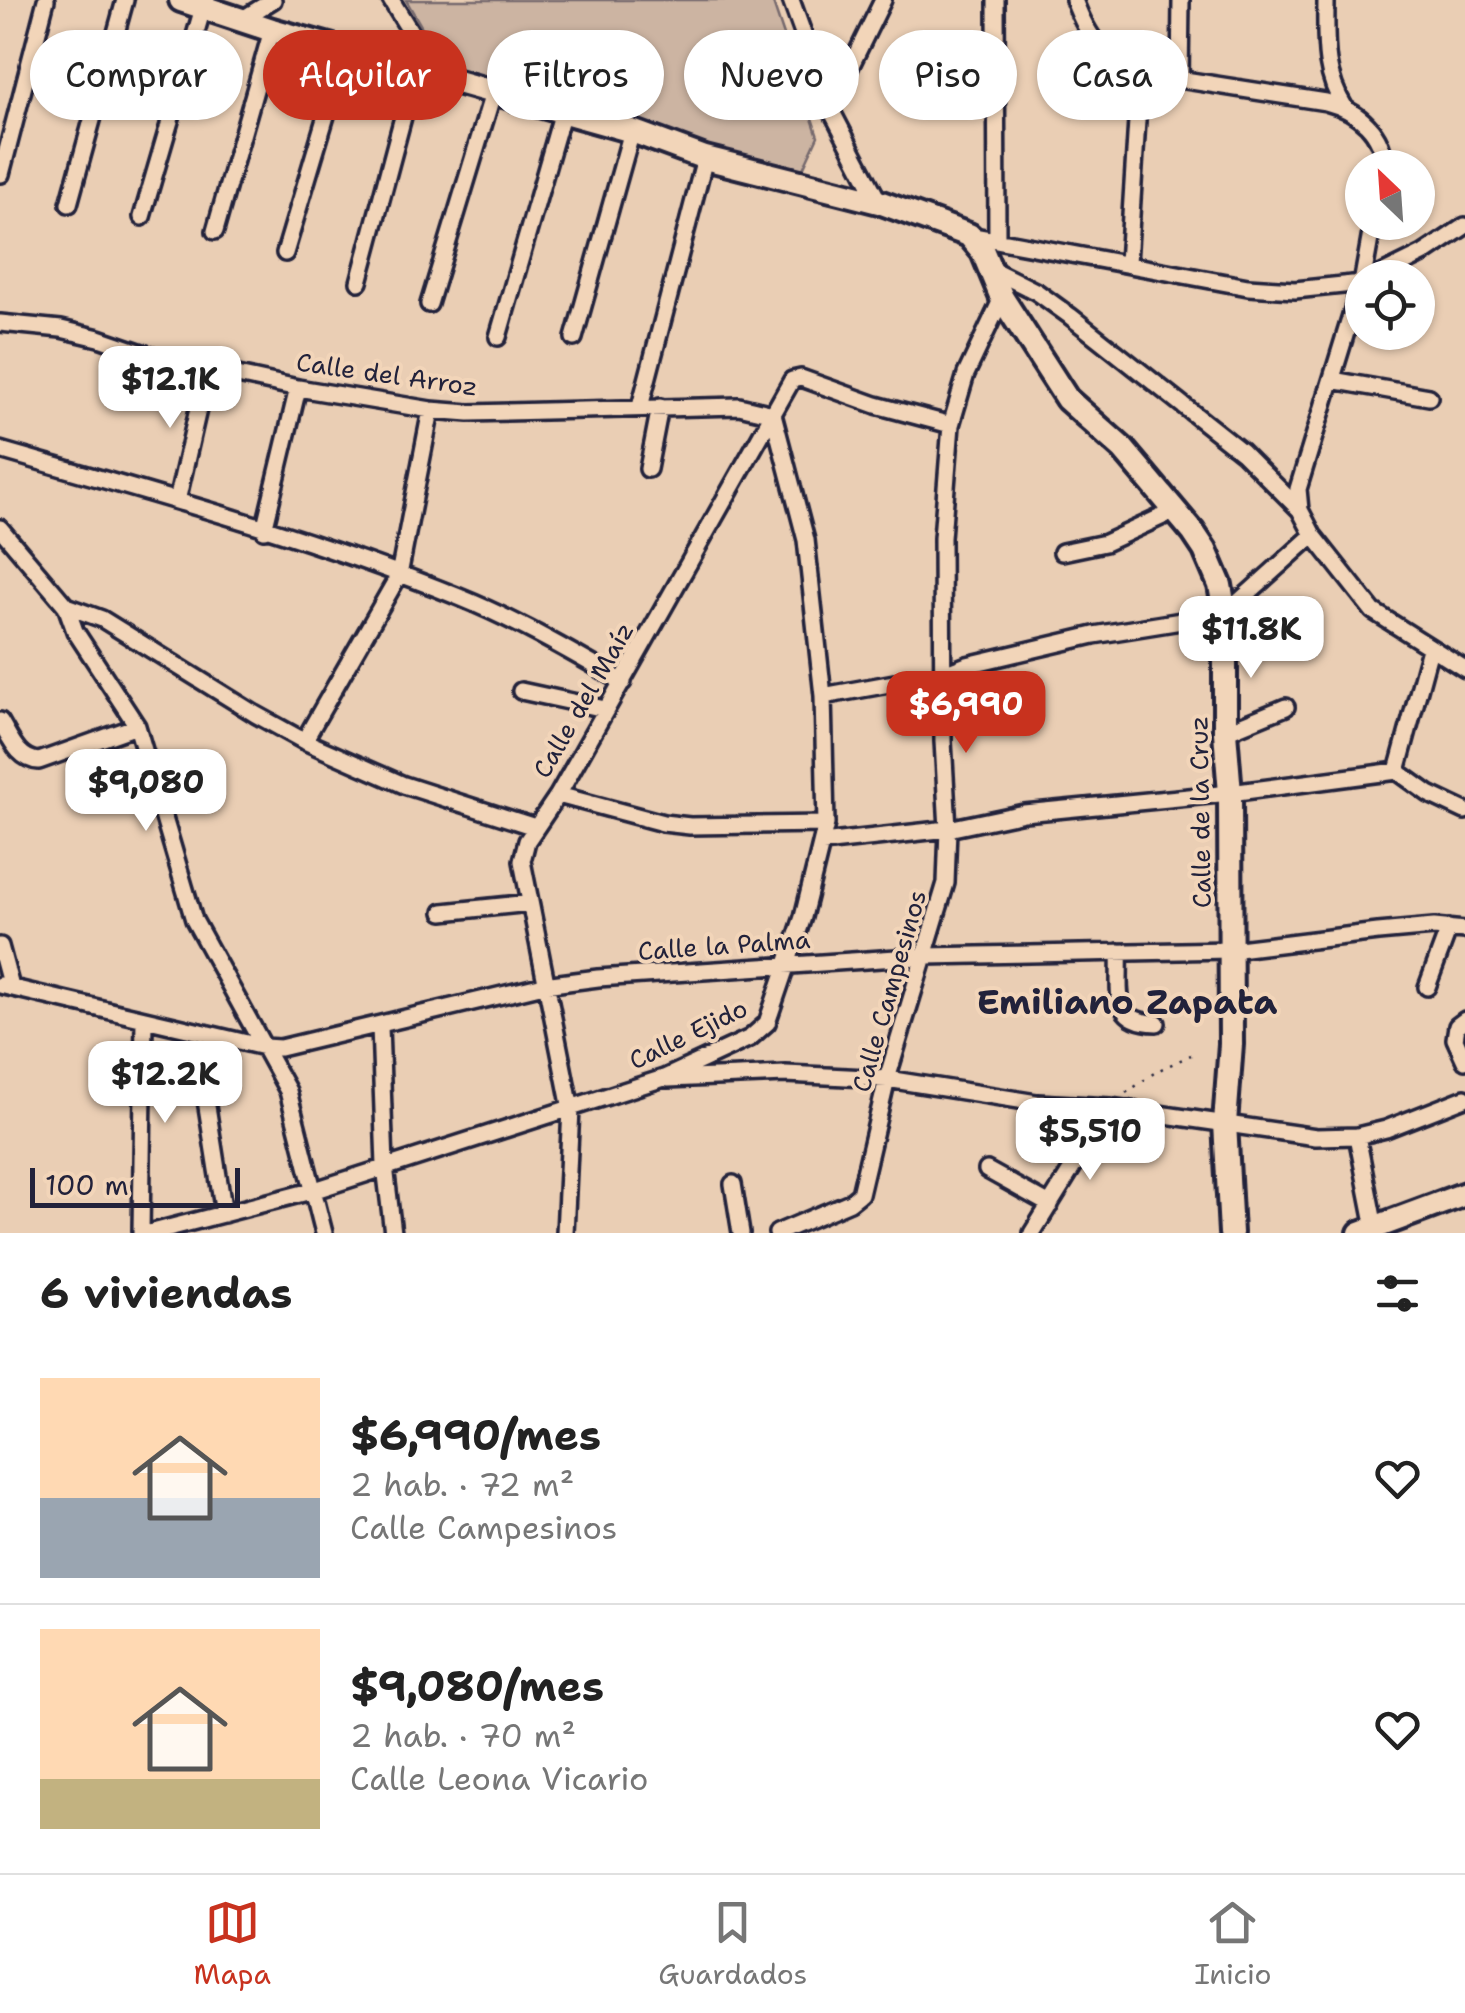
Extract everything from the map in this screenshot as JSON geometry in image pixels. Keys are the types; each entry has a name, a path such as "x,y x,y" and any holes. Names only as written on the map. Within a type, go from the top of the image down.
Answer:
{"main road":[{"path":"192,4 272,30"},
{"path":"595,120 705,158 879,202 969,235"},
{"name":"Calle de la Cruz","path":"969,235 992,269 1002,298 1066,399 1123,449 1210,559 1220,585 1225,614 1225,732 1230,794 1231,1044 1225,1123 1231,1233"},
{"path":"1367,1230 1465,1194"}],"street":[{"path":"1,174 46,0"},
{"path":"68,204 125,0"},
{"path":"241,20 274,0"},
{"path":"391,0 405,30"},
{"path":"791,0 802,30"},
{"path":"859,49 883,0"},
{"path":"996,0 997,240"},
{"path":"1074,0 1086,30"},
{"path":"1181,0 1181,30"},
{"path":"1326,0 1326,49 1332,88 1345,108 1378,136 1383,150"},
{"path":"142,217 192,4"},
{"path":"214,231 263,61"},
{"path":"1188,81 1345,108"},
{"path":"429,304 487,113"},
{"path":"285,253 325,120"},
{"path":"359,282 411,120"},
{"path":"498,337 561,120"},
{"path":"836,120 879,202"},
{"path":"1128,263 1137,120"},
{"path":"574,338 632,131"},
{"path":"640,407 705,158"},
{"path":"1411,260 1465,226"},
{"path":"969,235 1128,263 1212,283 1295,290 1345,283"},
{"path":"992,269 1037,292 1242,452 1300,510 1313,536 1374,611 1465,670"},
{"name":"Calle Campesinos","path":"777,1233 860,1194 887,1079 946,883 942,538 951,424 966,374 1002,298"},
{"name":"Calle del Arroz","path":"0,323 80,333 207,370 431,410 469,413 739,406 774,414"},
{"path":"1300,510 1298,488 1345,337"},
{"path":"177,501 207,370"},
{"name":"Calle del Maíz","path":"565,1233 570,1109 522,861 536,827 558,795 792,380 801,378 951,424"},
{"path":"1332,380 1429,397"},
{"path":"264,530 298,388"},
{"path":"648,469 660,406"},
{"path":"304,741 399,575 431,410"},
{"name":"Calle Ejido","path":"149,1233 315,1190 664,1078 750,1038 767,1023 776,1006 803,917 826,824 823,696 806,540 774,414"},
{"path":"0,450 177,501 462,598 570,651 622,682"},
{"path":"1062,552 1105,544 1174,511"},
{"path":"0,528 66,606 75,632 137,726 194,920 288,1091 324,1233"},
{"path":"823,696 944,674 1094,635 1225,614 1313,536"},
{"path":"66,606 102,619 304,741 404,784 536,827"},
{"path":"1397,771 1430,649"},
{"path":"521,691 606,708"},
{"path":"1225,732 1286,707"},
{"path":"0,721 20,753 38,762 137,726"},
{"path":"822,843 948,829 1024,813 1230,794 1397,771 1429,794 1465,812"},
{"path":"558,795 690,826 826,824"},
{"path":"443,912 530,902"},
{"path":"1427,987 1457,929"},
{"name":"Calle la Palma","path":"5,986 280,1048 544,984 598,978 926,956 1230,950 1378,932 1457,929"},
{"path":"0,946 5,986"},
{"path":"1119,952 1121,1005 1127,1017 1136,1022 1157,1023"},
{"path":"141,1233 144,1018"},
{"path":"1465,1020 1457,1026 1456,1039 1465,1060"},
{"path":"380,1026 385,1166 394,1233"},
{"path":"664,1078 786,1074 887,1079 1037,1103 1110,1107 1316,1137 1357,1136 1386,1129 1465,1098"},
{"path":"206,1100 224,1214"},
{"path":"1032,1233 1110,1107"},
{"path":"1357,1136 1367,1230"},
{"path":"987,1170 1050,1205"},
{"path":"732,1184 741,1233"}],"path":[{"path":"1110,1107 1157,1071 1191,1055"}],"shaded area":[{"path":"406,0 772,0 782,30 684,30 684,120 813,120 818,136 801,173 617,120 664,120 664,30 487,30 487,83 467,77 467,30 423,30"}],"district":[{"name":"Emiliano Zapata","path":"1127,1002"}]}
